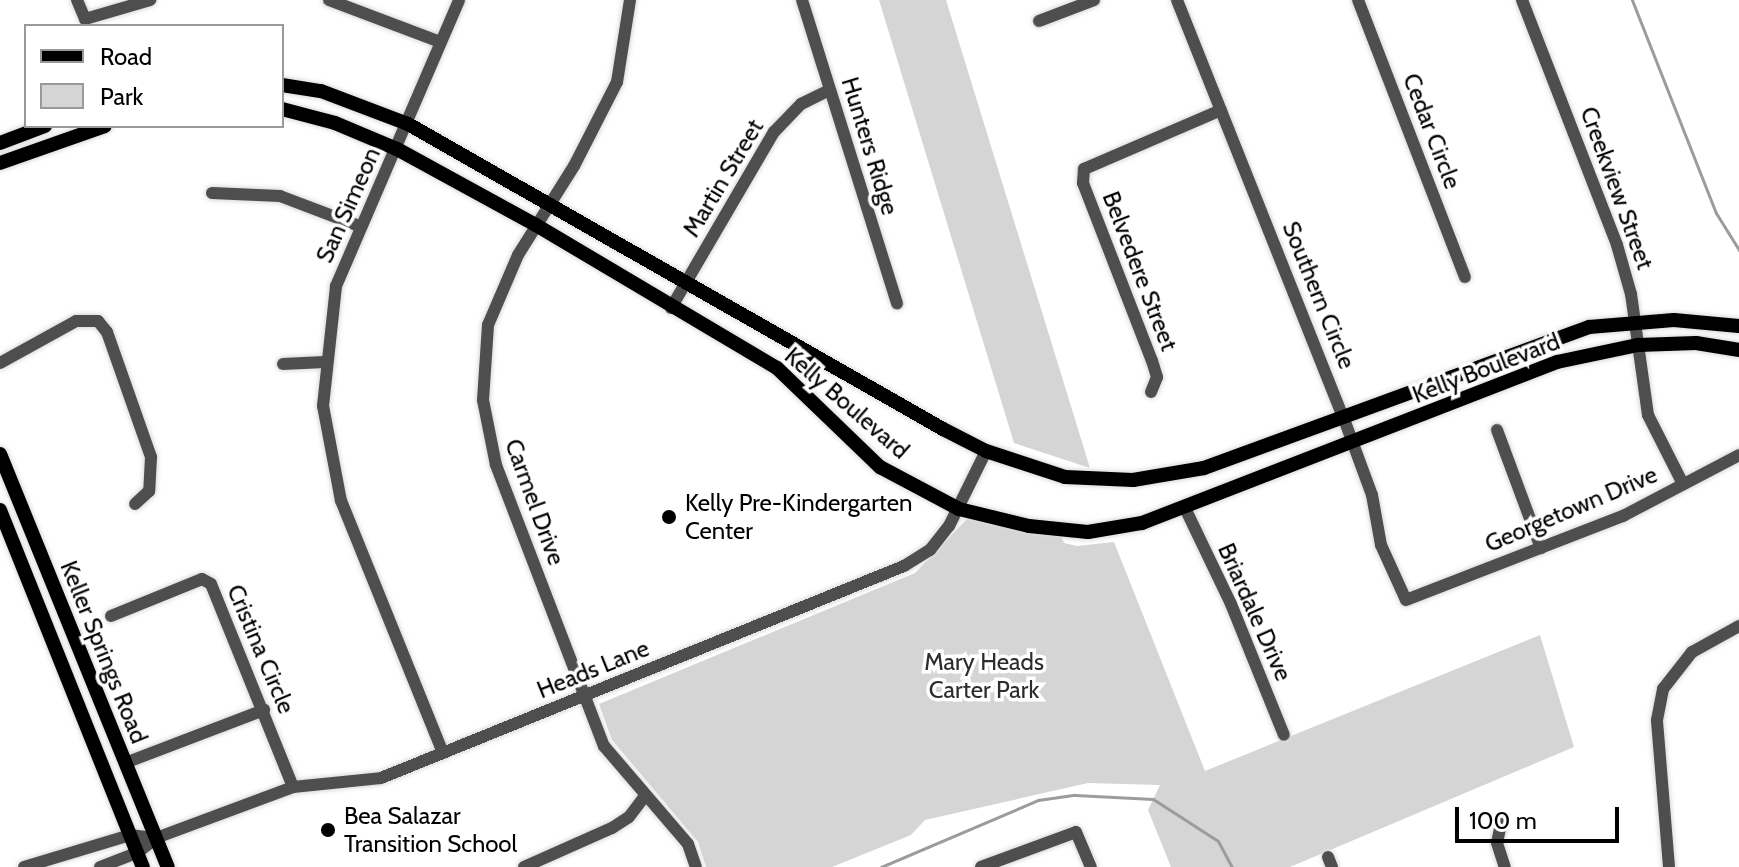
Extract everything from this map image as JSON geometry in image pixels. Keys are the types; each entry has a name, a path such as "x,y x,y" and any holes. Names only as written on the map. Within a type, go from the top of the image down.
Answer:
{"main road":[{"name":"Kelly Boulevard","path":"284,85 321,91 408,124 551,202 986,451 1065,477 1133,480 1204,468 1344,419 1549,338 1636,321 1739,326"},
{"name":"Kelly Boulevard","path":"284,110 335,123 397,149 536,225 671,308 777,368 880,467 959,509 1029,526 1088,532 1142,523 1557,362 1638,345 1696,343 1739,350"},
{"path":"0,143 41,128"},
{"path":"47,128 54,144"},
{"path":"0,163 99,128"},
{"name":"Keller Springs Road","path":"0,454 168,867"},
{"name":"Keller Springs Road","path":"0,510 140,860"},
{"path":"40,611 60,603"}],"street":[{"path":"77,0 85,19 150,0"},
{"path":"329,0 440,42"},
{"name":"San Simeon","path":"443,753 341,501 323,406 324,362 336,286 359,226 397,149 459,0"},
{"name":"Carmel Drive","path":"630,0 617,82 536,225 488,325 482,361 486,428 604,746 644,797 688,844 696,867"},
{"name":"Hunters Ridge","path":"802,0 897,304"},
{"path":"1039,21 1094,0"},
{"name":"Southern Circle","path":"1177,0 1353,442 1395,582 1406,600 1416,597"},
{"name":"Cedar Circle","path":"1358,0 1465,277"},
{"name":"Creekview Street","path":"1522,0 1617,245 1636,321 1648,415 1683,484"},
{"name":"Martin Street","path":"671,308 774,132 801,104 830,90"},
{"name":"Belvedere Street","path":"1151,392 1157,377 1083,183 1084,169 1221,110"},
{"path":"212,193 280,196 359,226"},
{"path":"0,363 76,321 98,321 107,332 151,457 149,491 135,504"},
{"path":"283,364 324,362"},
{"path":"1497,430 1541,548"},
{"name":"Heads Lane","path":"156,838 293,787 381,778 904,566 930,550 959,509 986,451"},
{"name":"Georgetown Drive","path":"1416,597 1541,548 1683,484 1739,455"},
{"name":"Briardale Drive","path":"1185,508 1231,604 1284,735"},
{"name":"Cristina Circle","path":"111,616 202,579 211,584 293,787"},
{"path":"1669,867 1657,720 1663,689 1692,652 1739,626"},
{"path":"125,763 264,710"},
{"path":"524,867 612,828 629,817 644,797"},
{"path":"1501,824 1497,843 1505,867"},
{"path":"981,867 1076,832 1091,867"},
{"path":"24,867 130,835 156,838 140,860 100,867"}],"green space":[{"path":"879,0 946,0 1090,468 1014,443"},
{"name":"Mary Heads Carter Park","path":"968,518 1060,533 1064,543 1077,546 1114,542 1205,771 1540,635 1574,747 1290,867 1171,867 1148,810 1160,785 1088,783 925,820 911,835 832,867 706,867 698,842 612,740 599,704 915,573"}],"waterway":[{"path":"1632,0 1716,213 1739,250"},
{"path":"881,867 1038,800 1075,795 1153,799 1218,841 1232,867"}],"place":[{"name":"Kelly Pre-Kindergarten Center","path":"669,517"},
{"name":"Bea Salazar Transition School","path":"328,830"}]}
